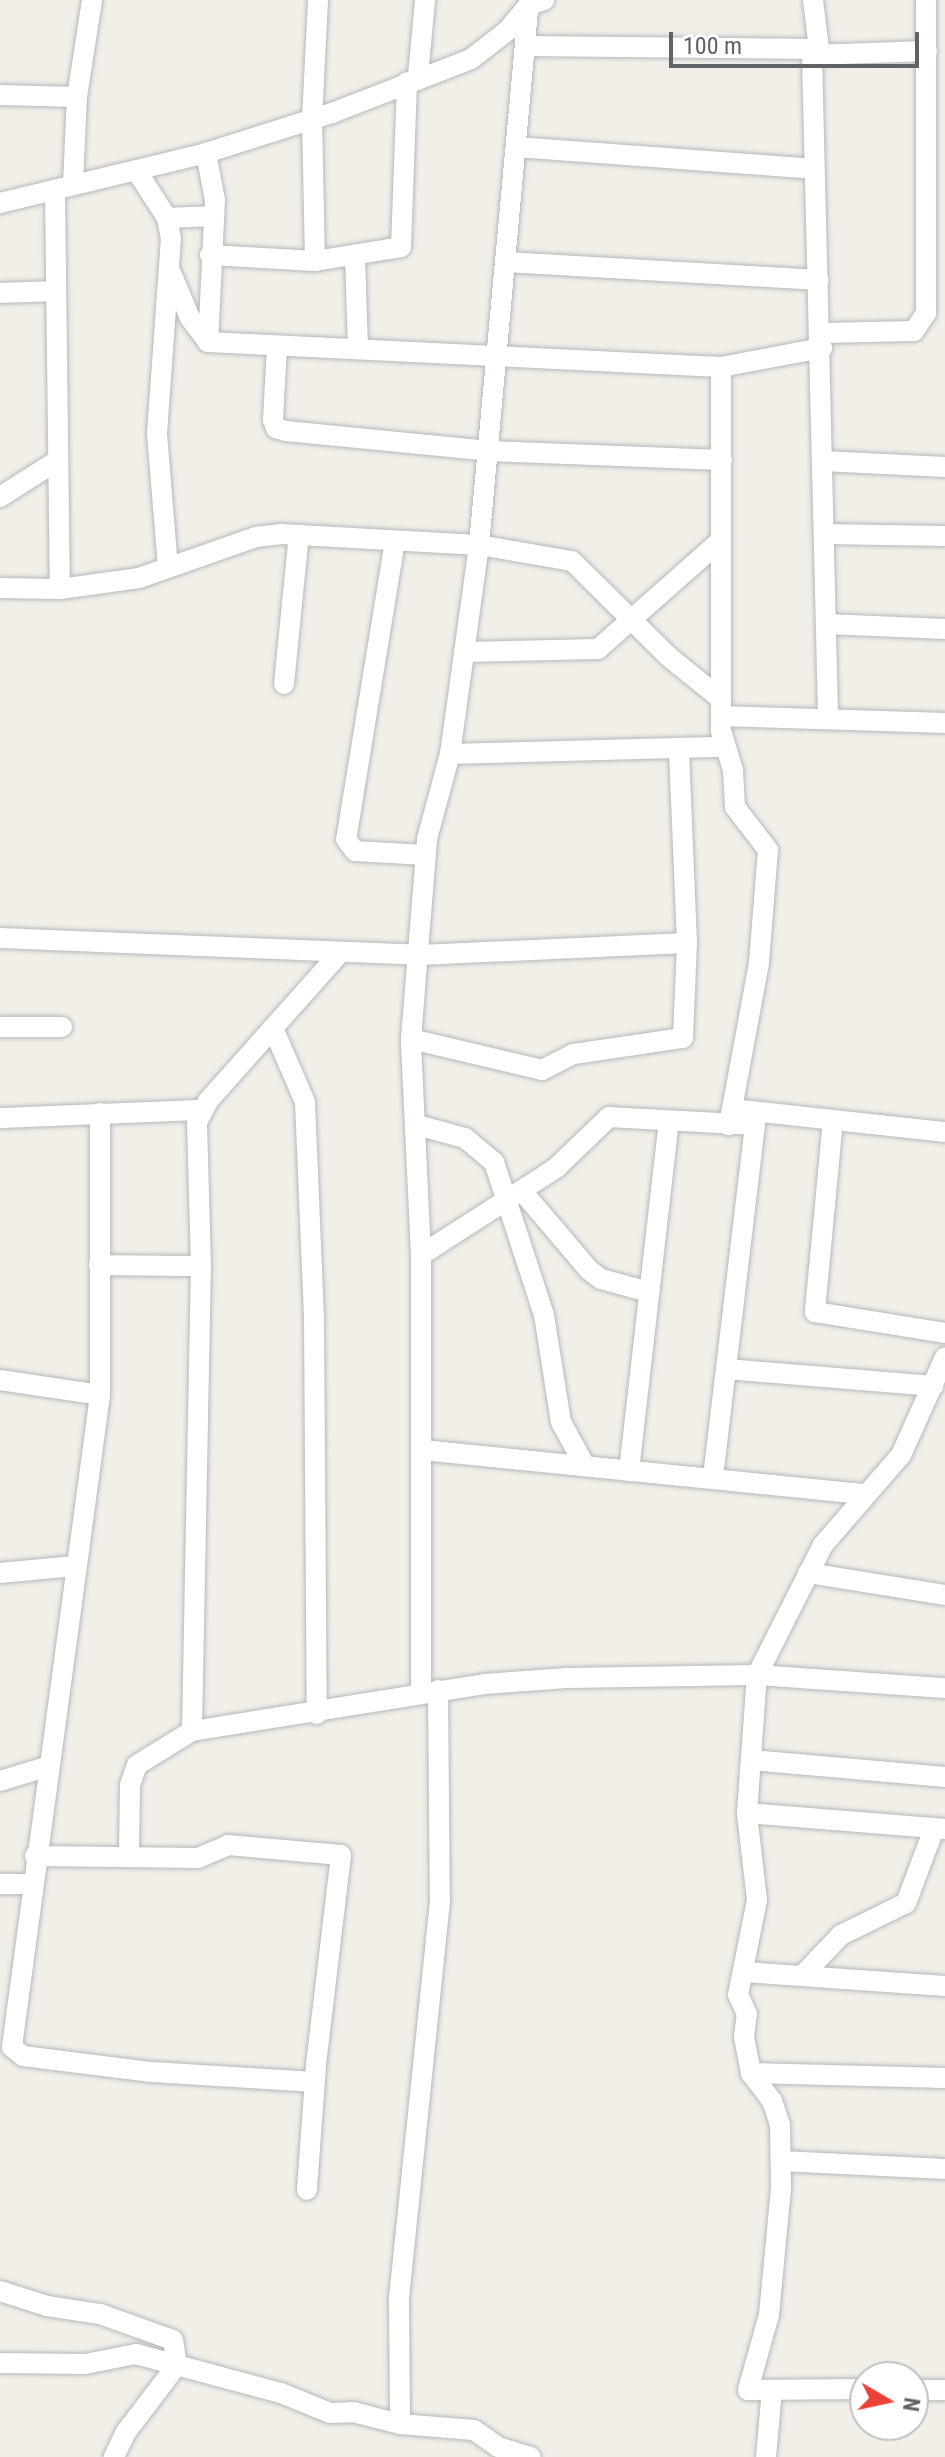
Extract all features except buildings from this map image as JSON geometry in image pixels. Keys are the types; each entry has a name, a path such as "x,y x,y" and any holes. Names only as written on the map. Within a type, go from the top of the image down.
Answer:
{"street":[{"path":"60,589 55,462 56,291 64,187 92,0"},
{"path":"315,261 312,119 318,0"},
{"path":"210,255 315,261 355,257 401,247 412,79 425,0"},
{"path":"813,0 816,52 813,169 822,341 828,716"},
{"path":"171,273 190,318 208,342 358,347 500,359 721,367 822,341 914,331 922,324 926,313 936,85 927,51 926,0"},
{"path":"0,203 206,153 312,119 471,59 507,31 534,2"},
{"path":"400,2424 399,2301 440,1901 422,1450 417,1125 411,1039 420,955 425,855 450,754 479,545 500,359 525,46 534,2"},
{"path":"525,46 927,51"},
{"path":"0,95 77,97"},
{"path":"516,147 813,169"},
{"path":"206,153 214,216 208,342"},
{"path":"136,170 167,218 171,273 157,434 168,568"},
{"path":"167,218 214,216"},
{"path":"355,257 358,347"},
{"path":"507,262 818,280"},
{"path":"0,293 56,291"},
{"path":"277,346 276,428 489,451 722,460"},
{"path":"721,367 723,747 733,770 735,807 768,850 759,963 731,1117"},
{"path":"823,461 945,467"},
{"path":"0,497 55,462"},
{"path":"824,534 945,536"},
{"path":"284,684 299,535"},
{"path":"0,588 60,589 139,578 256,537 299,535 479,545 572,561 721,708 945,723"},
{"path":"464,652 587,652 611,641 632,618 721,540"},
{"path":"395,541 346,839 355,851 425,855"},
{"path":"826,624 945,629"},
{"path":"450,754 723,747"},
{"path":"411,1039 542,1070 574,1054 683,1038 687,943 679,749"},
{"path":"0,938 420,955 687,943"},
{"path":"192,1731 201,1266 200,1110 339,954"},
{"path":"0,1027 62,1027"},
{"path":"273,1028 305,1102 314,1319 317,1714"},
{"path":"0,1118 200,1110"},
{"path":"100,1113 100,1395 31,1884 9,1980 12,2047 23,2056 152,2072 315,2082"},
{"path":"421,1255 556,1168 609,1117 669,1121 731,1117 833,1120 945,1132"},
{"path":"713,1477 757,1131 755,1125 731,1117"},
{"path":"833,1120 815,1312 945,1333"},
{"path":"629,1471 669,1121"},
{"path":"417,1125 450,1131 479,1147 494,1162 514,1195 589,1270 601,1279 649,1292"},
{"path":"514,1195 544,1315 561,1422 585,1466"},
{"path":"99,1265 201,1266"},
{"path":"849,2389 748,2390 769,2315 781,2161 772,2101 751,2073 744,2037 747,2014 738,1995 757,1900 747,1813 757,1675 832,1532 901,1455 945,1357"},
{"path":"727,1369 933,1386"},
{"path":"0,1380 100,1395"},
{"path":"422,1450 865,1494"},
{"path":"0,1573 75,1566"},
{"path":"808,1573 945,1595"},
{"path":"129,1855 130,1785 137,1765 192,1731 317,1714 430,1692 567,1678 757,1675 945,1688"},
{"path":"751,1760 945,1777"},
{"path":"0,1781 46,1767"},
{"path":"747,1813 940,1829 906,1903 841,1935 802,1976"},
{"path":"35,1856 198,1858 228,1845 341,1855 315,2082 307,2190"},
{"path":"0,1884 31,1884"},
{"path":"744,1972 945,1986"},
{"path":"751,2073 945,2078"},
{"path":"781,2161 945,2169"},
{"path":"0,2291 47,2306 100,2314 173,2340 177,2365 126,2432 114,2457"},
{"path":"0,2363 85,2364 122,2354 177,2365 281,2393 330,2413 353,2412 400,2424 474,2430 498,2447 531,2457"},
{"path":"766,2457 772,2390"}]}
